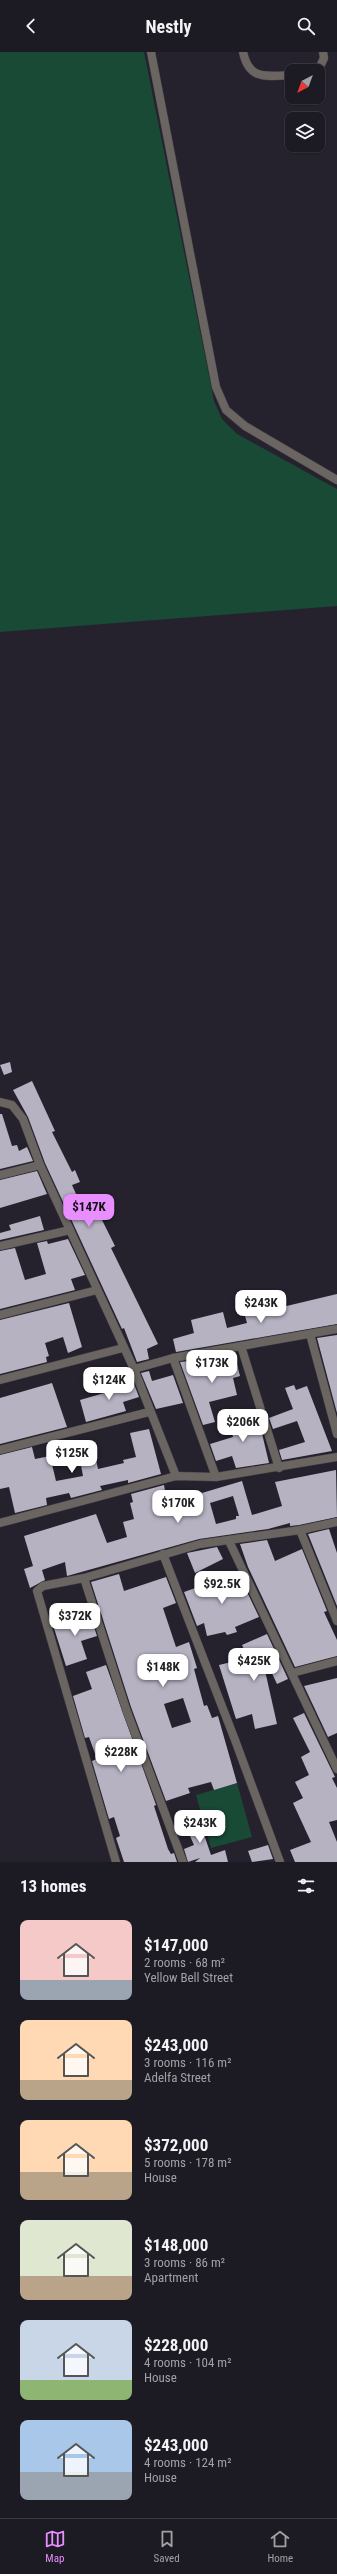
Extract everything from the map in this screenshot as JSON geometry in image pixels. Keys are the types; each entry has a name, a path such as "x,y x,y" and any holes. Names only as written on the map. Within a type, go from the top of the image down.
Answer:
{"street":[{"path":"151,52 216,387 226,410 244,426 337,480"},
{"path":"243,52 246,65 254,74 271,76 285,75"},
{"path":"321,64 324,58 323,52"},
{"path":"0,1102 12,1105 23,1119 40,1165 134,1369 149,1412 176,1476"},
{"path":"0,1175 40,1165"},
{"path":"0,1246 70,1230"},
{"path":"0,1315 97,1290"},
{"path":"134,1369 173,1358 337,1329"},
{"path":"310,1334 337,1434"},
{"path":"241,1346 280,1468"},
{"path":"0,1380 124,1348"},
{"path":"173,1358 216,1477"},
{"path":"0,1450 149,1412"},
{"path":"0,1523 176,1476 216,1477 280,1468 337,1457"},
{"path":"116,1862 36,1591 43,1586 84,1578 200,1544 300,1530 337,1522"},
{"path":"300,1530 337,1621"},
{"path":"229,1540 337,1769"},
{"path":"163,1554 187,1621 235,1740 280,1862"},
{"path":"84,1578 126,1709 184,1862"},
{"path":"292,1673 337,1661"}],"green space":[{"path":"0,52 144,52 214,401 222,419 237,434 337,489 337,606 0,632"},
{"path":"237,1783 252,1837 211,1848 196,1795"}],"building":[{"path":"10,1062 12,1072 4,1075 0,1065"},
{"path":"32,1081 55,1131 52,1132 72,1172 75,1170 80,1182 72,1185 80,1203 91,1198 115,1246 111,1248 158,1344 147,1349 149,1359 137,1362 124,1328 122,1329 45,1163 28,1117 13,1090"},
{"path":"0,1114 2,1114 12,1146 17,1145 19,1151 27,1147 33,1161 0,1169"},
{"path":"37,1171 47,1194 0,1208 0,1180"},
{"path":"40,1216 44,1230 0,1240 0,1233 11,1230 9,1225"},
{"path":"68,1239 85,1275 71,1279 75,1290 0,1309 0,1251 15,1248 25,1280 46,1274 37,1243 47,1241 48,1244"},
{"path":"337,1294 337,1324 176,1352 173,1339 194,1333 191,1320 223,1312 227,1328 247,1323 245,1316"},
{"path":"69,1303 82,1347 68,1353 63,1337 45,1343 49,1356 46,1357 47,1362 0,1374 0,1320"},
{"path":"337,1335 337,1413 317,1338"},
{"path":"234,1353 240,1376 233,1378 237,1395 209,1402 215,1422 203,1425 180,1362 190,1361 194,1374 218,1368 215,1356"},
{"path":"149,1371 152,1381 173,1375 183,1403 156,1409 141,1373"},
{"path":"132,1379 139,1397 123,1402 126,1411 86,1422 80,1400 111,1391 110,1386"},
{"path":"52,1383 67,1427 0,1444 0,1398"},
{"path":"294,1385 296,1390 307,1386 332,1451 282,1460 279,1450 305,1442 297,1421 273,1429 269,1418 293,1409 285,1388"},
{"path":"251,1412 254,1423 259,1421 269,1463 236,1468 232,1456 216,1461 210,1444 233,1437 228,1419"},
{"path":"149,1429 161,1474 128,1483 128,1480 100,1486 102,1490 71,1498 69,1493 46,1498 47,1505 15,1513 9,1487 0,1489 0,1455 32,1447 35,1459 50,1456 56,1481 83,1476 79,1455 94,1451 98,1469 124,1463 123,1460 136,1457 130,1433"},
{"path":"336,1470 337,1517 299,1525 290,1526 290,1523 268,1529 199,1539 67,1576 65,1562 42,1570 45,1580 30,1588 24,1569 33,1566 24,1536 96,1514 107,1543 127,1537 123,1522 134,1519 130,1503 133,1502 131,1494 164,1485 165,1491 169,1490 172,1502 242,1481 252,1515 282,1506 275,1482","holes":["233,1496 239,1516 236,1516 236,1519 216,1524 210,1503"]},
{"path":"329,1529 337,1553 337,1606 308,1534"},
{"path":"267,1540 275,1561 302,1549 327,1611 324,1612 337,1640 337,1656 295,1667 248,1567 240,1544"},
{"path":"217,1547 223,1559 195,1573 187,1553"},
{"path":"238,1573 259,1617 235,1627 237,1632 227,1635 225,1632 207,1636 204,1623 197,1626 184,1592"},
{"path":"119,1574 124,1591 166,1577 176,1603 163,1608 176,1647 189,1642 197,1668 194,1669 204,1706 207,1705 212,1718 218,1716 237,1783 214,1790 211,1782 188,1788 190,1793 166,1801 131,1707 91,1582","holes":["183,1698 191,1722 172,1728 164,1704"]},
{"path":"89,1612 97,1636 81,1641 87,1659 66,1666 53,1625"},
{"path":"267,1634 288,1679 277,1684 268,1665 264,1666 277,1724 255,1729 252,1714 236,1719 219,1665 248,1658 242,1645"},
{"path":"106,1665 156,1805 154,1806 168,1849 171,1854 174,1853 177,1862 124,1862 116,1838 120,1836 114,1817 109,1819 92,1761 97,1759 89,1737 85,1738 73,1696 92,1689 86,1672"},
{"path":"337,1678 337,1733 328,1737 304,1686"},
{"path":"304,1713 335,1777 332,1778 337,1788 337,1820 329,1822 337,1842 337,1862 295,1862 290,1850 311,1842 293,1803 303,1798 295,1782 309,1775 301,1757 310,1752 293,1718"},
{"path":"197,1814 211,1855 225,1850 228,1862 195,1862 200,1858 188,1862 184,1849 194,1845 183,1820"},
{"path":"268,1845 273,1859 252,1862 248,1851"}]}
